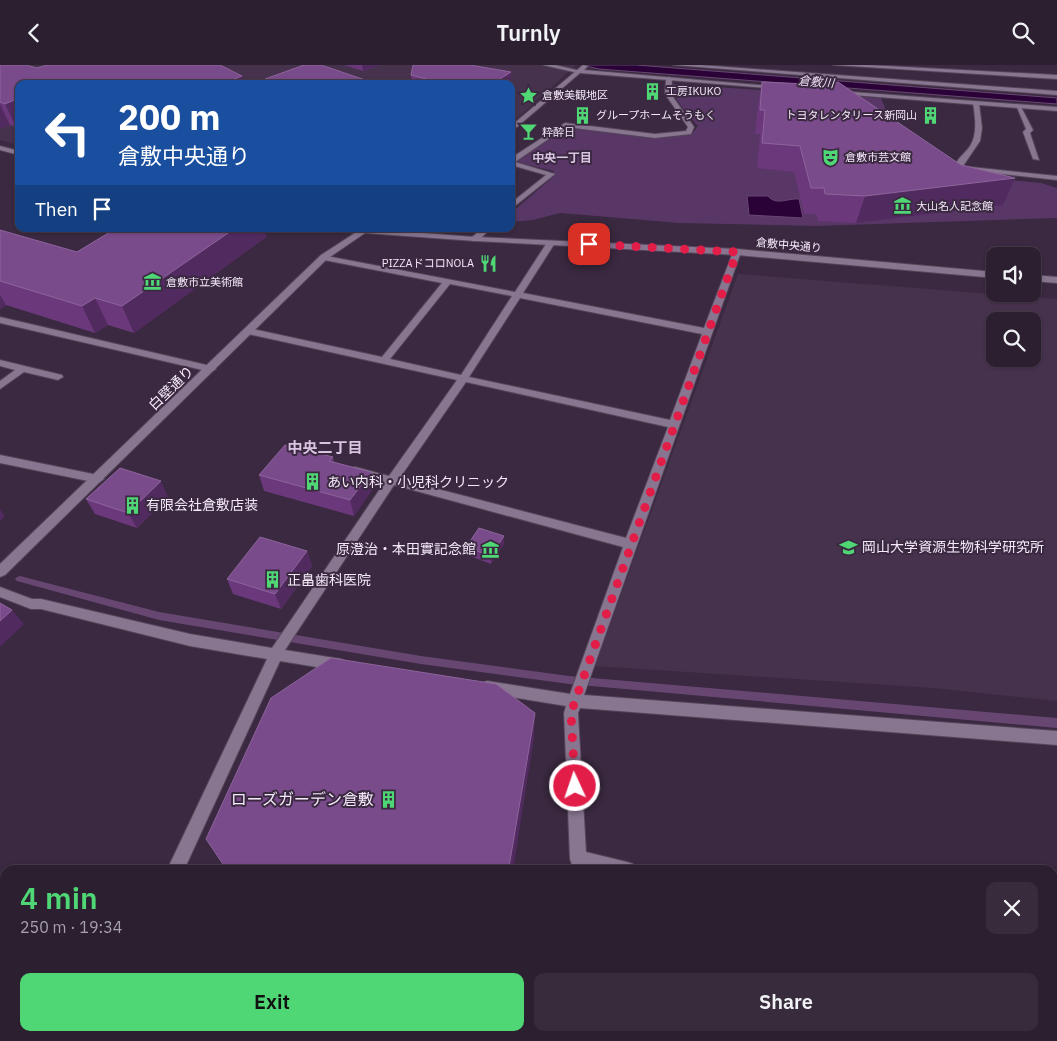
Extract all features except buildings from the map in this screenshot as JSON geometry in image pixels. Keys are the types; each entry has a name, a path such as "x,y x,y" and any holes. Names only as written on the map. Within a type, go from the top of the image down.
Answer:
{"street":[{"path":"212,65 238,80"},
{"path":"546,65 578,71 784,88"},
{"path":"515,126 585,65"},
{"path":"676,65 1057,93"},
{"path":"763,72 764,65"},
{"path":"836,65 943,68 966,72 1057,77"},
{"path":"966,72 973,87"},
{"path":"515,159 565,125 655,136 689,133 691,127 668,94 669,79"},
{"path":"830,91 1057,109"},
{"path":"976,103 978,121 975,142 970,151 964,153 954,166 1057,178"},
{"path":"1018,106 1030,130 1026,132 1037,159"},
{"path":"0,148 15,152"},
{"path":"515,163 551,174 515,204"},
{"name":"白壁通り","path":"0,572 98,479 324,257 361,232"},
{"name":"倉敷中央通り","path":"389,232 475,239 737,252 986,274"},
{"path":"475,239 483,232"},
{"path":"177,865 278,651 391,481 464,377 551,243"},
{"path":"575,865 571,713 630,544 737,252"},
{"path":"324,257 709,332"},
{"path":"1041,279 1057,280"},
{"path":"384,361 447,282"},
{"path":"0,320 211,369"},
{"path":"248,331 464,377 675,425"},
{"path":"0,363 58,377"},
{"path":"0,386 23,368"},
{"path":"0,459 98,479"},
{"path":"345,469 630,544"},
{"path":"0,592 31,605 41,604 190,640 278,651 353,667"},
{"path":"469,684 1057,738"}],"shaded area":[{"name":"倉敷美観地区","path":"0,65 576,65 515,120 515,80 15,80 15,144 0,140"},
{"path":"672,84 881,98 896,134 978,177 1041,183 1057,188 1057,218 816,226 679,223 560,213 533,220 515,222 515,210 553,177 554,171 516,162 567,127 657,138 692,134 698,126 678,101"},
{"name":"岡山大学資源生物科学研究所","path":"738,274 986,293 986,302 1041,302 1041,298 1057,299 1057,701 934,688 595,666"}],"water":[{"name":"倉敷川","path":"582,65 636,65 1057,98 1057,104 599,69"},
{"path":"747,196 768,196 775,201 799,199 803,218 749,215"}],"waterway":[{"path":"20,579 159,616 421,660 569,680 1057,723"}],"place":[{"name":"工房IKUKO","path":"652,91"},
{"name":"倉敷美観地区","path":"528,95"},
{"name":"グループホームそうもく","path":"582,115"},
{"name":"トヨタレンタリース新岡山","path":"931,115"},
{"name":"粋酔日","path":"528,132"},
{"name":"倉敷市芸文館","path":"831,157"},
{"name":"大山名人記念館","path":"902,206"},
{"name":"PIZZAドコロNOLA","path":"488,263"},
{"name":"倉敷市立美術館","path":"152,282"},
{"name":"あい内科・小児科クリニック","path":"313,482"},
{"name":"有限会社倉敷店装","path":"132,505"},
{"name":"岡山大学資源生物科学研究所","path":"848,547"},
{"name":"原澄治・本田實記念館","path":"490,549"},
{"name":"正畠歯科医院","path":"273,580"},
{"name":"ローズガーデン倉敷","path":"388,799"}],"district":[{"name":"中央一丁目","path":"562,158"},
{"name":"中央二丁目","path":"325,448"}],"route":[{"path":"575,786 571,713 584,671 737,252 589,244"}]}
